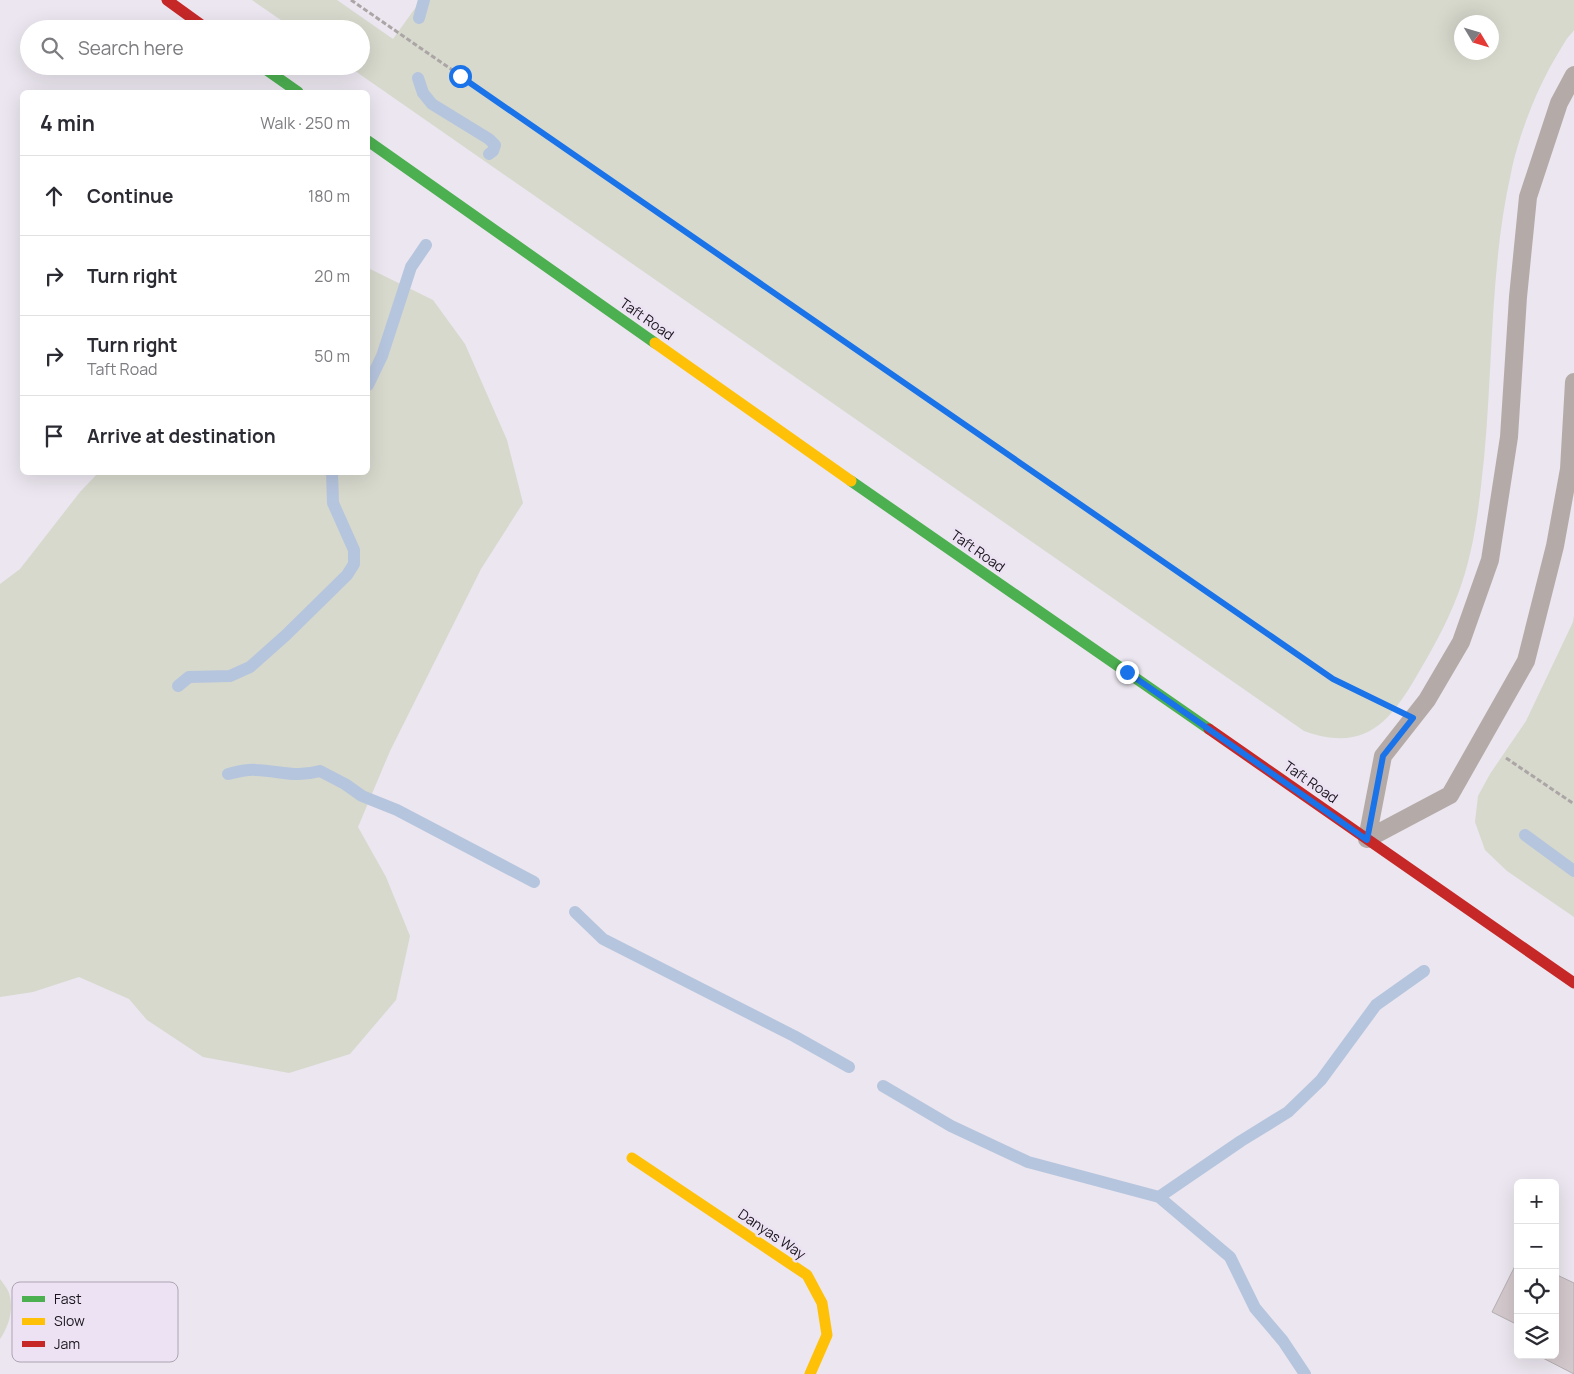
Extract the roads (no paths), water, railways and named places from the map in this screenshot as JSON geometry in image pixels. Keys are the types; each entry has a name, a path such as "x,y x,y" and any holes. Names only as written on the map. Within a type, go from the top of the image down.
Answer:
{"street":[{"path":"167,0 195,20"},
{"path":"274,75 295,90"},
{"name":"Taft Road","path":"370,142 826,464 1574,983"},
{"name":"Danyas Way","path":"632,1158 808,1275 822,1303 827,1335 810,1374"}],"lane":[{"path":"1367,840 1383,756 1427,700 1462,642 1490,560 1509,436 1518,297 1528,197 1559,103 1574,75"},
{"path":"1367,840 1450,795 1526,661 1556,546 1568,479 1574,382"}],"waterway":[{"path":"419,18 424,0"},
{"path":"418,78 423,93 432,104 489,139 495,145 493,151 489,154"},
{"path":"370,381 382,356 411,267 426,245"},
{"path":"178,686 189,677 230,676 250,667 286,635 347,575 354,564 354,550 333,503 332,475"},
{"path":"228,774 253,770 295,774 320,771 345,784 362,796 397,810 534,882"},
{"path":"1525,835 1574,871"},
{"path":"575,912 603,939 794,1036 849,1067"},
{"path":"1159,1197 1241,1141 1288,1112 1321,1080 1376,1005 1424,971"},
{"path":"883,1086 951,1126 1028,1162 1159,1197 1230,1257 1255,1308 1283,1341 1305,1374"}]}
